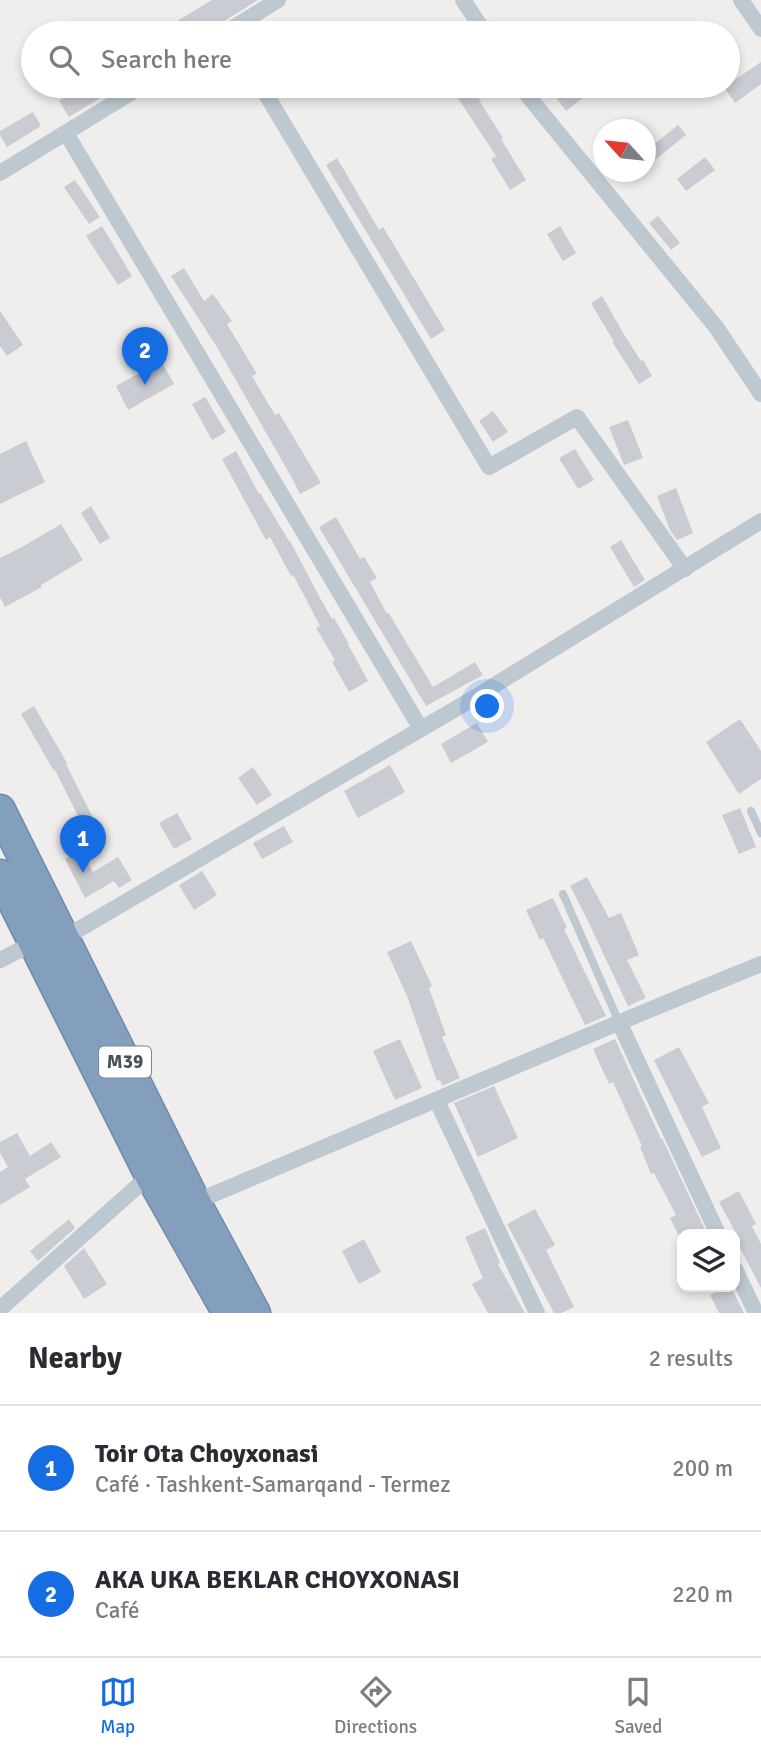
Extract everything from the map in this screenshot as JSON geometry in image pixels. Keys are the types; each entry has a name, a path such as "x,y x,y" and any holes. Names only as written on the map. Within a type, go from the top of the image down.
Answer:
{"highway":[{"name":"M39","path":"0,810 195,1202 255,1313"},
{"name":"M39","path":"0,875 150,1175 228,1313"},
{"path":"118,1111 139,1124 145,1121 150,1112"}],"street":[{"path":"246,21 278,0"},
{"path":"463,0 477,21"},
{"path":"741,0 761,29"},
{"path":"0,173 123,98"},
{"path":"268,98 489,467 577,416 685,569"},
{"path":"530,98 716,327 761,394"},
{"path":"66,134 421,729"},
{"path":"64,938 421,729 761,521"},
{"path":"0,960 34,943"},
{"path":"195,1202 761,964"},
{"path":"619,1022 717,1229"},
{"path":"437,1101 537,1313"},
{"path":"0,1309 150,1175"},
{"path":"740,1280 755,1313"}],"lane":[{"path":"751,811 761,833"},
{"path":"563,894 619,1022"}],"building":[{"path":"212,0 258,0 224,21 177,21"},
{"path":"761,62 761,84 735,103 732,98 740,98 740,76"},
{"path":"64,98 100,98 69,117 59,101"},
{"path":"458,98 478,98 526,180 510,190 491,159 496,156"},
{"path":"556,98 583,98 566,111"},
{"path":"33,112 41,126 7,147 0,131"},
{"path":"678,125 686,135 656,159 656,143"},
{"path":"705,157 715,170 686,191 677,179"},
{"path":"337,158 379,230 383,227 445,330 431,339 326,165"},
{"path":"75,180 100,217 89,224 64,187"},
{"path":"658,216 680,243 671,250 649,223"},
{"path":"102,226 132,276 118,285 86,236"},
{"path":"560,226 576,253 563,261 547,234"},
{"path":"184,268 204,301 213,294 232,321 227,324 257,374 252,376 275,415 279,413 321,483 300,494 215,344 171,276"},
{"path":"602,296 652,376 639,384 591,303"},
{"path":"0,311 23,345 7,356 0,346"},
{"path":"161,361 174,384 128,410 116,386"},
{"path":"205,397 226,432 212,440 192,404"},
{"path":"493,411 508,432 493,442 479,421"},
{"path":"628,420 643,458 624,465 609,427"},
{"path":"26,441 45,482 0,504 0,454"},
{"path":"575,449 594,480 578,489 559,458"},
{"path":"236,451 368,681 349,692 332,662 335,660 316,628 320,626 293,575 291,576 270,537 266,540 222,459"},
{"path":"676,488 693,533 677,540 670,530 657,496"},
{"path":"91,506 110,538 100,544 81,513"},
{"path":"336,517 360,559 364,557 377,578 370,582 433,687 475,662 483,675 426,706 319,527"},
{"path":"61,524 83,560 5,607 0,597 0,558"},
{"path":"621,540 645,580 634,587 610,547"},
{"path":"34,706 67,763 101,834 90,840 55,770 21,714"},
{"path":"740,719 761,751 761,779 739,794 706,742"},
{"path":"477,723 488,742 451,763 441,744"},
{"path":"390,765 405,792 358,818 344,791"},
{"path":"253,767 272,795 257,805 238,778"},
{"path":"740,808 756,847 739,854 722,815"},
{"path":"177,813 192,839 174,849 159,823"},
{"path":"284,826 293,842 262,859 253,843"},
{"path":"80,850 93,872 118,857 132,880 119,888 114,881 85,898 65,859"},
{"path":"202,871 217,895 194,910 179,885"},
{"path":"587,877 609,918 621,913 639,955 627,960 646,998 628,1006 570,886"},
{"path":"553,898 567,928 564,929 606,1016 585,1025 543,938 540,940 526,910"},
{"path":"411,941 432,986 429,988 446,1035 442,1037 460,1078 442,1086 440,1080 437,1081 407,996 387,952"},
{"path":"400,1039 422,1088 395,1100 373,1051"},
{"path":"615,1039 705,1229 677,1229 677,1232 670,1218 676,1215 654,1173 651,1174 640,1147 642,1146 613,1082 609,1084 593,1049"},
{"path":"679,1047 709,1103 702,1107 721,1148 702,1157 654,1060"},
{"path":"494,1086 518,1138 478,1157 454,1103"},
{"path":"17,1133 30,1156 51,1142 61,1157 25,1179 30,1187 0,1205 0,1172 8,1167 0,1153 0,1142"},
{"path":"739,1191 756,1224 752,1226 761,1244 761,1288 740,1248 740,1229 734,1229 719,1202"},
{"path":"535,1209 555,1245 546,1250 574,1307 561,1313 554,1313 507,1224"},
{"path":"69,1219 75,1228 38,1261 30,1251"},
{"path":"485,1228 500,1263 498,1264 525,1313 488,1313 472,1284 483,1278 465,1237"},
{"path":"364,1239 381,1272 359,1284 342,1251"},
{"path":"84,1248 107,1284 84,1299 64,1266"},
{"path":"716,1292 734,1292 744,1313 719,1313 710,1295"}],"place":[{"name":"AKA UKA BEKLAR CHOYXONASI","path":"145,385"},
{"name":"Toir Ota Choyxonasi","path":"83,873"}]}
